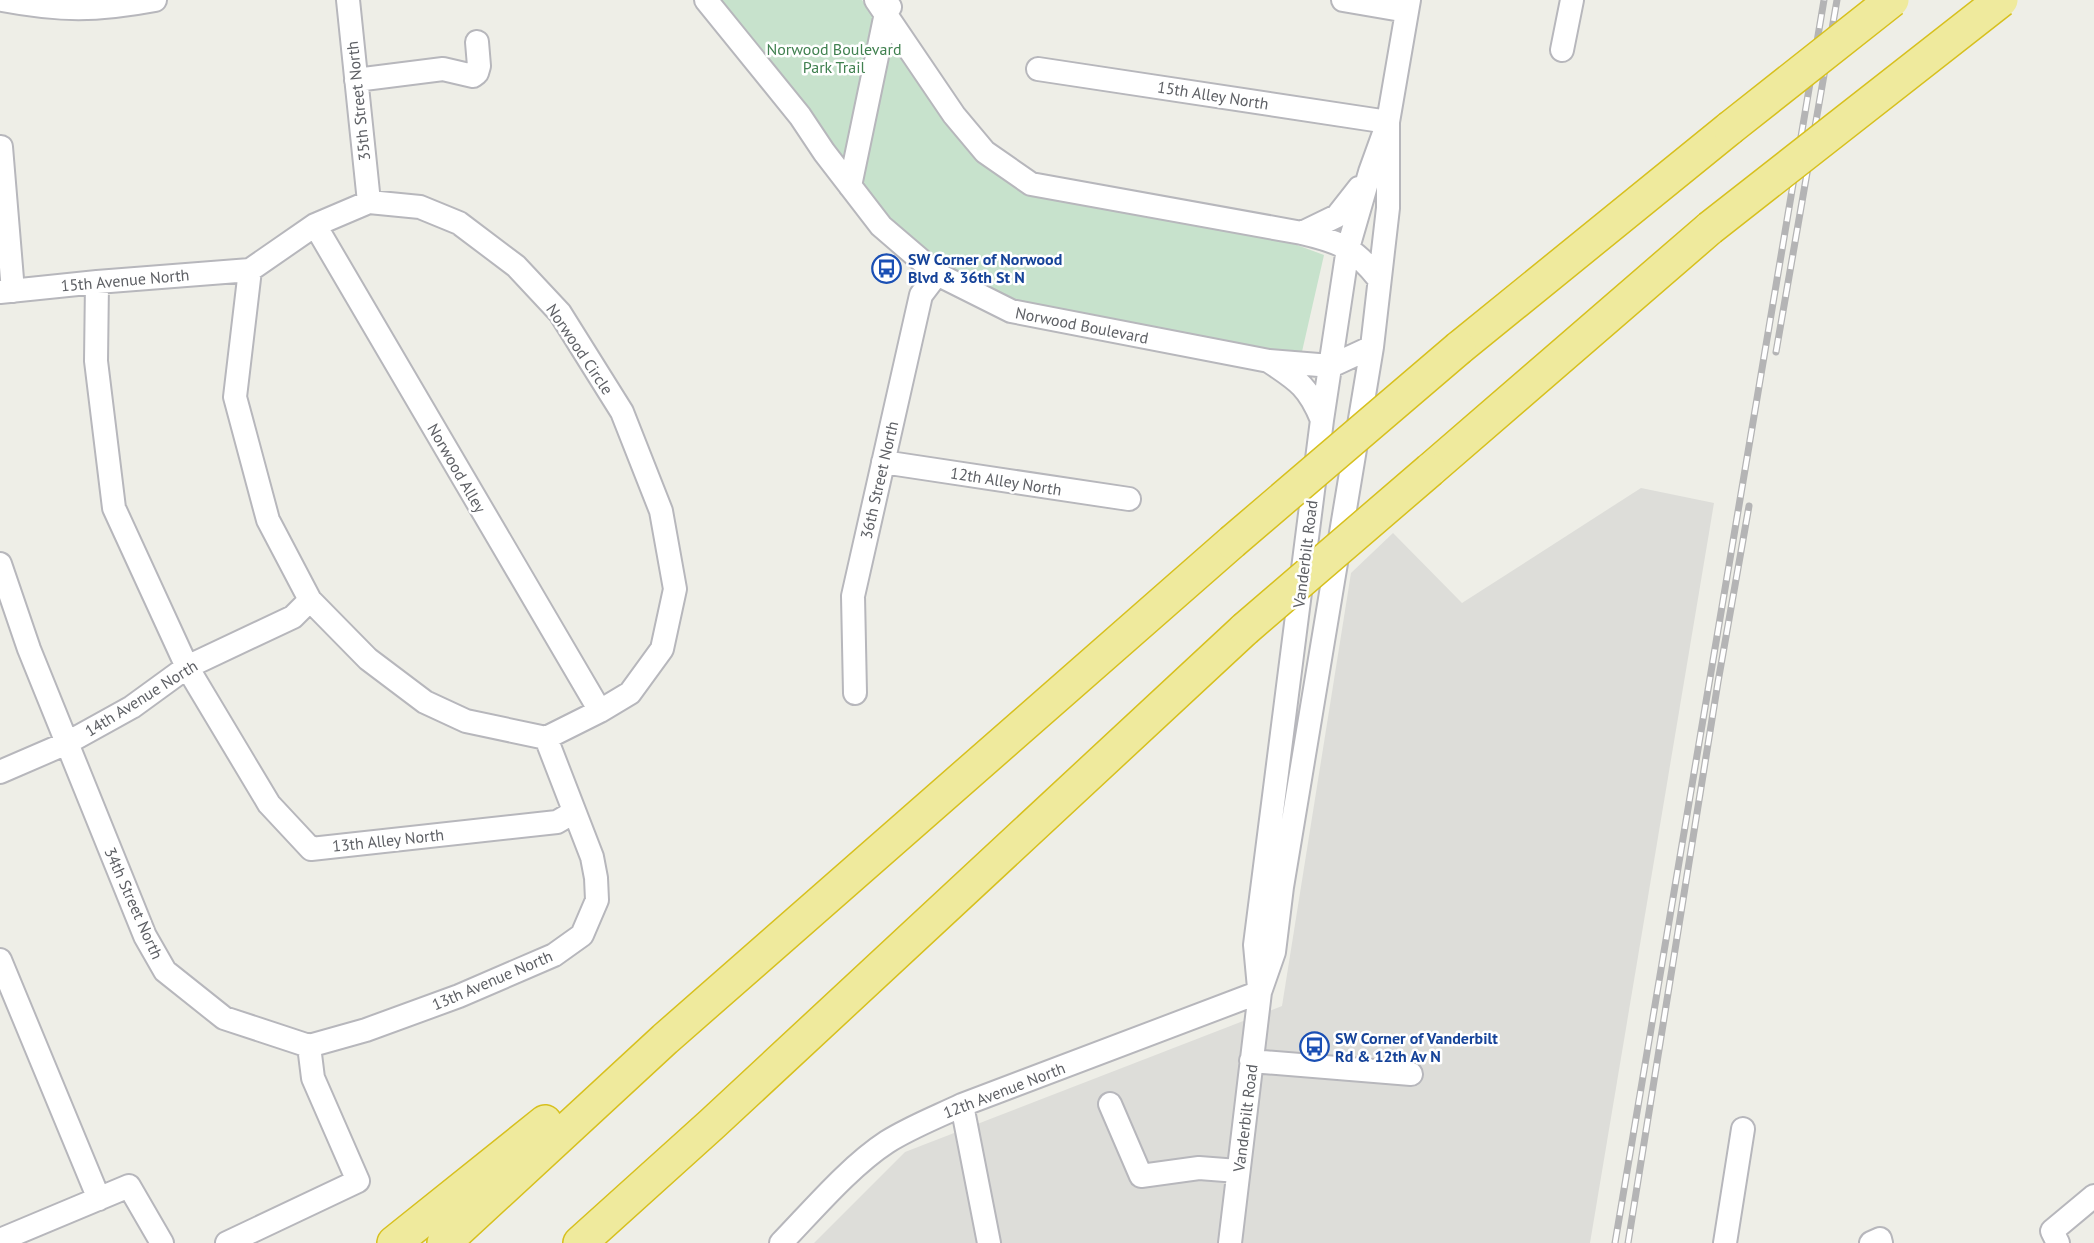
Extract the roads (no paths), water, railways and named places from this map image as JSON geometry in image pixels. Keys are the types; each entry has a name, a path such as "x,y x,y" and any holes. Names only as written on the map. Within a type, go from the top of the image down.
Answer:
{"highway":[{"path":"444,1243 665,1039 1232,542 1459,348 1892,0"},
{"path":"580,1243 712,1124 1245,629 1710,228 2001,0"},
{"path":"394,1243 549,1119 665,1039"},
{"path":"597,1243 712,1124"}],"street":[{"path":"2,0 56,9 83,9 155,0"},
{"name":"35th Street North","path":"348,0 369,202"},
{"name":"Norwood Boulevard","path":"706,0 794,109 881,226 937,274 1011,311 1269,361 1331,366 1372,347"},
{"path":"1343,0 1408,5"},
{"path":"1562,50 1572,0"},
{"path":"850,186 885,4"},
{"path":"885,4 954,115 985,152 1031,184 1302,232 1332,240 1362,258 1379,279"},
{"name":"Vanderbilt Road","path":"1230,1243 1260,992 1274,952 1282,887 1372,347 1388,208 1388,122 1408,5"},
{"path":"356,80 443,69 473,76 477,74 479,66 477,42"},
{"name":"15th Alley North","path":"1038,69 1388,122"},
{"name":"Vanderbilt Road","path":"1260,992 1255,945 1322,420 1348,248 1370,172 1388,122"},
{"path":"1,147 7,291"},
{"path":"1302,232 1337,216 1370,172"},
{"name":"Norwood Circle","path":"250,270 315,225 369,202 420,207 459,223 516,266 560,313 622,412 661,511 675,589 662,649 630,693 546,738"},
{"name":"Norwood Alley","path":"315,225 600,711"},
{"path":"250,270 235,397 268,520 310,600 368,659 425,702 466,721 546,738 574,812"},
{"name":"15th Avenue North","path":"7,291 250,270"},
{"name":"36th Street North","path":"855,693 853,596 921,295 937,274"},
{"path":"97,282 96,361 114,508 187,667"},
{"path":"1269,361 1293,376 1308,390 1322,420"},
{"name":"12th Alley North","path":"883,462 1129,499"},
{"name":"34th Street North","path":"0,564 29,649 145,936 165,970 224,1018 309,1046"},
{"name":"14th Avenue North","path":"0,772 67,743 132,707 187,667 293,617 310,600"},
{"name":"34th Street North","path":"0,613 29,649"},
{"name":"13th Alley North","path":"187,667 269,804 311,849 557,822 574,812"},
{"name":"13th Avenue North","path":"309,1046 366,1030 470,992 554,955 582,935 597,900 596,878 592,857 574,812"},
{"path":"0,960 99,1199"},
{"name":"12th Avenue North","path":"791,1239 848,1175 886,1143 924,1122 1260,992"},
{"path":"227,1243 358,1181 314,1078 309,1046"},
{"path":"1251,1061 1411,1074"},
{"path":"1110,1104 1141,1176 1199,1168 1238,1171"},
{"path":"962,1106 989,1243"},
{"path":"1725,1243 1743,1129"},
{"path":"0,1240 129,1186 162,1243"},
{"path":"2055,1237 2094,1196"},
{"path":"1871,1243 1880,1239 1881,1243"}],"railway":[{"path":"1615,1243 1824,0"},
{"path":"1776,352 1837,0"},
{"path":"1628,1243 1718,682 1749,506"}],"place":[{"name":"SW Corner of Norwood Blvd & 36th St N","path":"887,268"},
{"name":"SW Corner of Vanderbilt Rd & 12th Av N","path":"1314,1047"}],"park label":[{"name":"Norwood Boulevard Park Trail","path":"834,58"}]}
